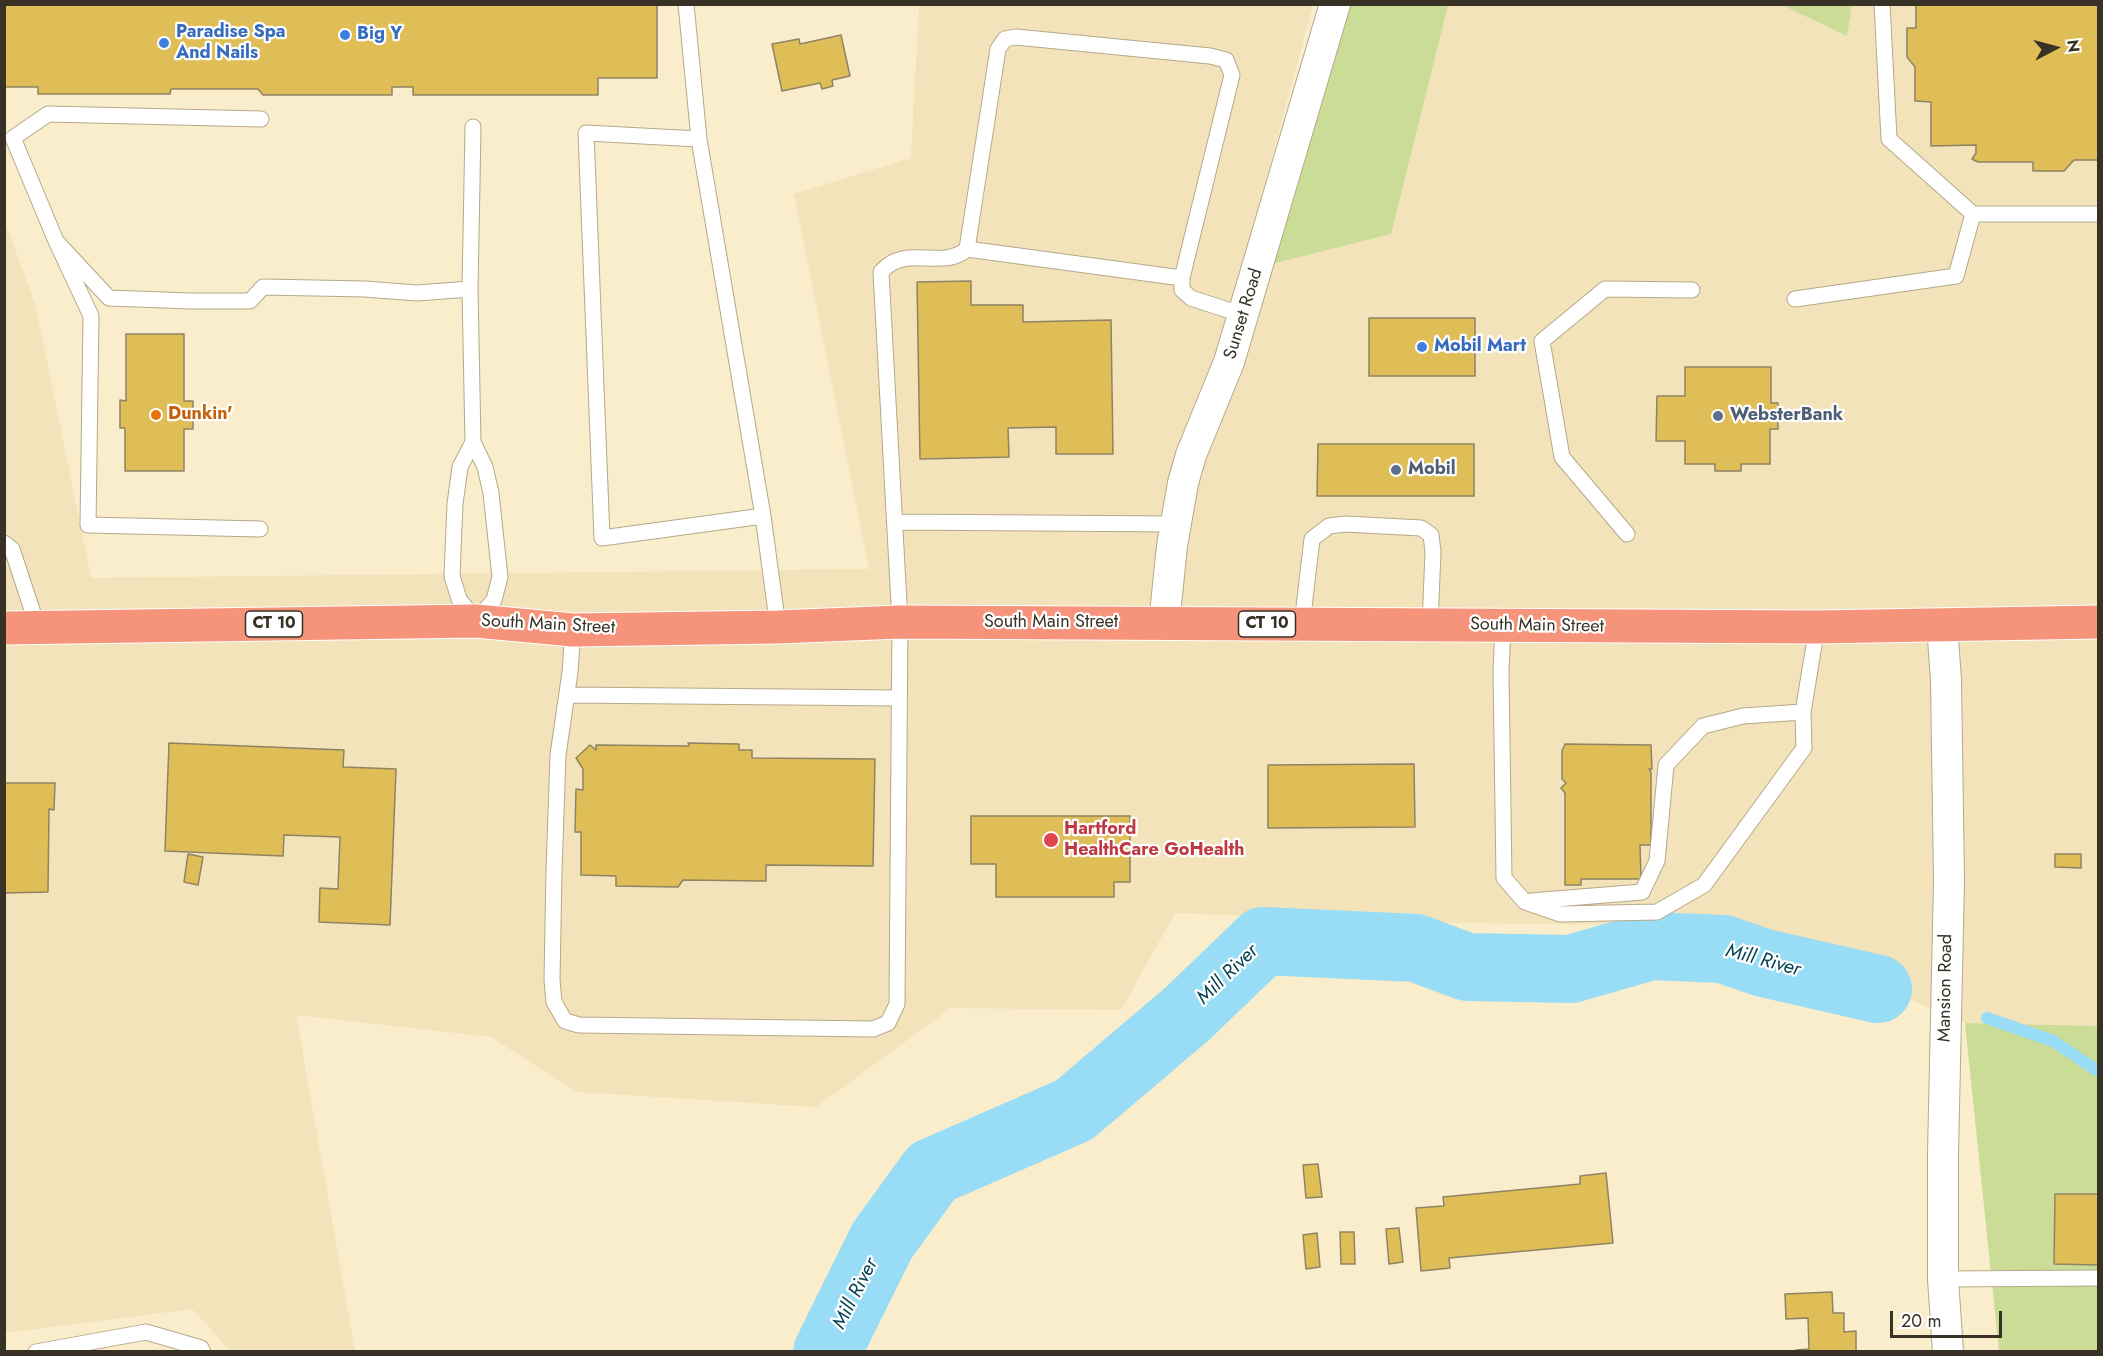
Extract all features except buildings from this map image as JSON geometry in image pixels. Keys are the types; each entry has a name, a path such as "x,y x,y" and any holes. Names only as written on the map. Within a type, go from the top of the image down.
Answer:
{"highway":[{"name":"South Main Street","path":"4,628 476,621 573,630 778,627 900,622 1817,627 2098,622"}],"street":[{"name":"Sunset Road","path":"1164,624 1183,483 1191,455 1229,362 1244,315 1335,4"},
{"name":"Mansion Road","path":"1942,625 1946,680 1949,881 1943,1279 1948,1352"}],"lane":[{"path":"686,4 699,140 763,516 778,627"},
{"path":"1882,4 1889,139 1973,214 2098,214"},
{"path":"968,249 998,49 1005,39 1016,37 1210,56 1226,60 1232,75 1182,278 1182,290 1191,298 1244,315"},
{"path":"260,529 87,525 92,316 56,241 13,138 48,114 261,119"},
{"path":"473,127 470,289 473,442 485,467 491,493 500,577 494,600 476,621 459,599 452,576 456,495 460,467 473,442"},
{"path":"699,140 586,133 602,538 763,516"},
{"path":"1795,299 1956,276 1973,214"},
{"path":"56,241 109,298 250,301 263,287 365,289 417,293 470,289"},
{"path":"573,630 558,755 552,980 554,1002 566,1021 579,1025 873,1029 888,1023 897,1004 900,622 881,272 889,263 898,259 949,257 960,255 968,249 1182,278"},
{"path":"1627,534 1562,457 1542,341 1605,289 1692,290"},
{"path":"895,522 1176,525"},
{"path":"1302,624 1312,539 1329,526 1345,524 1421,528 1431,535 1433,552 1430,625"},
{"path":"4,543 12,549 38,628"},
{"path":"1503,625 1504,878 1525,902 1560,914 1657,912 1704,885 1804,748 1803,712 1817,627"},
{"path":"567,695 899,698"},
{"path":"1525,902 1642,892 1657,861 1666,765 1703,726 1743,716 1803,712"},
{"path":"1943,1279 2098,1278"},
{"path":"36,1352 147,1332 201,1348 204,1352"}],"shaded area":[{"path":"919,5 1313,5 1241,272 1391,234 1448,5 1782,5 1847,36 1852,5 2098,5 2098,1026 1965,1023 1738,926 1459,923 1175,913 1121,1010 951,1008 816,1107 577,1092 491,1037 296,1015 355,1351 231,1351 192,1309 5,1333 4,218 36,307 91,578 869,569 794,194 911,158"}],"green space":[{"path":"1348,5 1448,5 1391,234 1272,264"},
{"path":"1782,5 1852,5 1847,36"},
{"path":"1965,1023 2098,1026 2098,1351 1999,1351"}],"waterway":[{"name":"Mill River","path":"827,1352 882,1241 932,1172 1074,1110 1187,1014 1263,941 1416,948 1467,967 1571,969 1651,946 1723,949 1764,963 1878,989"},
{"name":"Mill River","path":"1987,1018 2053,1041 2098,1071"}],"place":[{"name":"Big Y","path":"345,35"},
{"name":"Paradise Spa And Nails","path":"164,43"},
{"name":"Mobil Mart","path":"1422,347"},
{"name":"Dunkin'","path":"156,415"},
{"name":"WebsterBank","path":"1718,416"},
{"name":"Mobil","path":"1396,470"},
{"name":"Hartford HealthCare GoHealth","path":"1051,840"}]}
